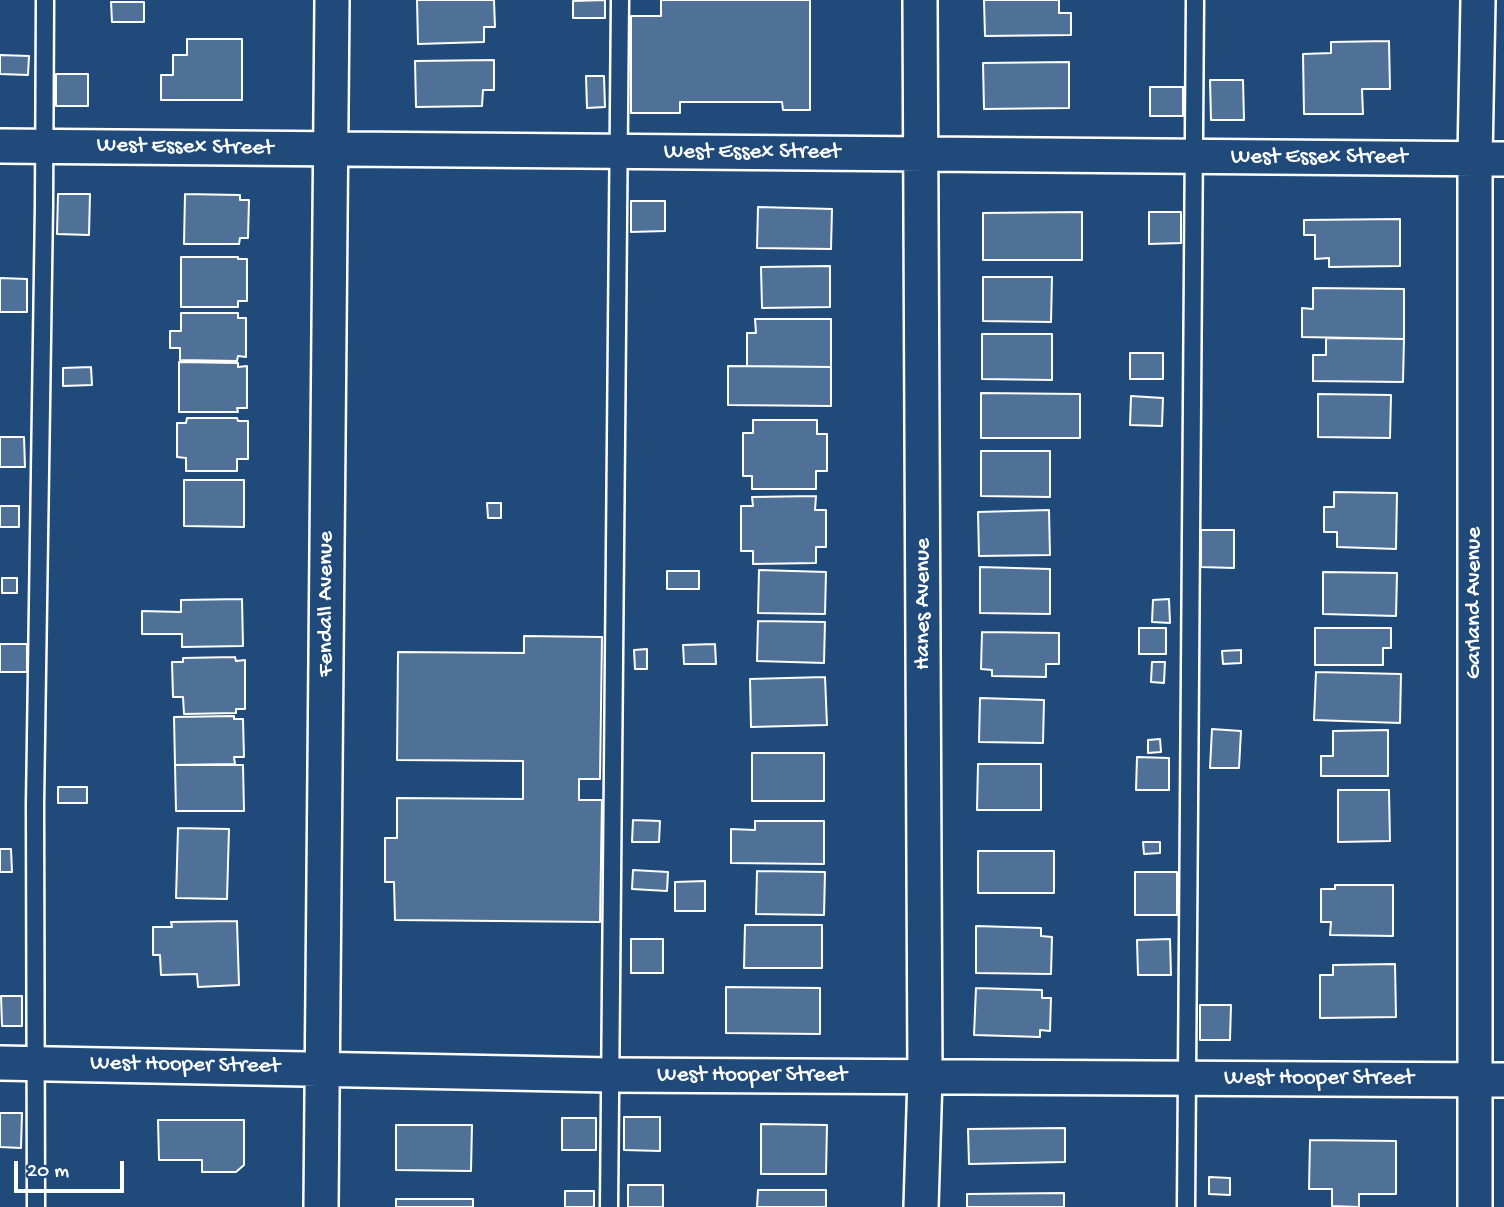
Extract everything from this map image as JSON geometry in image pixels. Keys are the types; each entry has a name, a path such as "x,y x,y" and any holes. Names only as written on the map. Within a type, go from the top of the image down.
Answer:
{"street":[{"name":"Fendall Avenue","path":"321,1207 332,0"},
{"name":"Hanes Avenue","path":"920,0 925,1077 921,1207"},
{"name":"Garland Avenue","path":"1475,1207 1490,1080 1490,159 1478,0"},
{"name":"West Essex Street","path":"0,146 1490,159"},
{"name":"West Hooper Street","path":"0,1063 611,1075 1490,1080"}],"lane":[{"path":"36,1207 35,804 44,0"},
{"path":"609,1207 620,0"},
{"path":"1186,1207 1195,0"}],"building":[{"path":"417,0 494,0 495,27 484,27 484,42 418,44"},
{"path":"605,0 605,18 573,18 573,1"},
{"path":"661,0 810,0 810,110 783,110 782,102 680,102 680,113 631,113 631,16 661,16"},
{"path":"984,0 1059,0 1059,13 1071,13 1071,35 985,36"},
{"path":"111,2 144,2 144,22 112,22"},
{"path":"187,39 242,39 242,100 161,100 161,75 173,75 173,55 187,55"},
{"path":"1389,41 1390,89 1362,89 1363,114 1304,114 1303,54 1331,53 1331,42"},
{"path":"0,55 29,56 28,75 0,74"},
{"path":"494,60 494,90 483,90 482,106 416,107 415,61"},
{"path":"1069,62 1069,108 984,109 983,63"},
{"path":"56,74 88,74 88,106 56,106"},
{"path":"586,76 604,76 605,107 587,108"},
{"path":"1210,80 1243,80 1244,120 1211,120"},
{"path":"1150,87 1183,87 1183,116 1150,116"},
{"path":"58,194 90,194 89,235 57,234"},
{"path":"185,194 240,195 240,200 249,200 248,238 240,238 239,244 184,244"},
{"path":"631,201 665,201 665,231 631,232"},
{"path":"758,207 832,209 831,249 757,248"},
{"path":"1082,212 1082,260 983,260 983,213"},
{"path":"1149,212 1181,212 1181,243 1149,244"},
{"path":"1400,219 1400,266 1329,267 1329,258 1315,259 1315,235 1304,235 1304,220"},
{"path":"181,257 247,259 247,301 238,301 238,307 181,307"},
{"path":"830,266 830,307 762,308 761,267"},
{"path":"983,277 1052,277 1051,322 983,321"},
{"path":"0,278 27,279 27,312 0,312"},
{"path":"1313,288 1404,289 1404,339 1302,337 1302,308 1313,309"},
{"path":"181,313 238,313 238,318 246,318 246,357 238,356 237,361 180,360 180,348 170,348 170,331 181,331"},
{"path":"755,319 831,319 831,367 747,366 747,333 756,333"},
{"path":"982,334 1052,334 1052,380 982,379"},
{"path":"1326,338 1404,339 1403,382 1313,381 1313,355 1326,355"},
{"path":"1130,353 1163,353 1163,379 1130,379"},
{"path":"179,362 238,363 238,367 247,366 247,408 237,408 238,412 179,412"},
{"path":"728,366 831,367 831,406 728,405"},
{"path":"91,367 92,385 63,386 63,368"},
{"path":"981,393 1080,394 1080,438 981,438"},
{"path":"1318,394 1391,395 1390,438 1318,437"},
{"path":"1131,396 1163,398 1162,426 1130,425"},
{"path":"187,418 237,418 238,421 248,421 248,459 237,459 237,471 186,471 186,458 177,457 177,423 186,423"},
{"path":"753,420 817,420 817,434 827,434 827,471 816,471 816,489 752,489 752,476 743,476 743,433 753,433"},
{"path":"0,437 24,437 25,467 0,467"},
{"path":"981,451 1050,451 1050,497 981,496"},
{"path":"184,480 244,480 244,527 184,526"},
{"path":"1334,492 1397,493 1396,549 1337,547 1337,532 1324,532 1324,507 1334,507"},
{"path":"816,496 815,510 826,510 826,547 816,547 816,563 753,564 753,551 741,551 741,506 753,506 752,497"},
{"path":"487,503 501,503 501,518 488,518"},
{"path":"0,506 19,506 19,527 0,527"},
{"path":"1049,510 1050,555 979,556 978,512"},
{"path":"1201,530 1234,530 1234,568 1201,567"},
{"path":"980,567 1050,569 1050,614 980,613"},
{"path":"759,570 826,572 825,614 758,613"},
{"path":"667,571 699,571 699,589 667,589"},
{"path":"1323,572 1397,573 1396,616 1323,614"},
{"path":"2,578 17,578 17,593 2,593"},
{"path":"242,599 243,646 182,647 182,634 142,634 142,611 181,612 181,600"},
{"path":"1169,599 1170,623 1152,622 1153,600"},
{"path":"758,621 825,622 824,663 757,661"},
{"path":"1139,628 1166,628 1166,654 1139,654"},
{"path":"1315,628 1391,628 1391,648 1383,648 1383,665 1315,665"},
{"path":"982,632 1059,633 1059,664 1046,664 1046,677 992,676 992,670 981,669"},
{"path":"524,636 602,637 600,779 579,779 579,800 602,800 600,922 395,920 394,882 385,882 385,838 397,838 397,798 523,799 523,761 397,760 398,652 524,653"},
{"path":"0,644 27,644 27,672 0,672"},
{"path":"715,644 716,664 684,664 683,645"},
{"path":"647,649 647,669 635,669 634,650"},
{"path":"1241,650 1241,663 1223,664 1222,651"},
{"path":"235,657 236,661 245,660 245,709 236,709 236,713 184,714 183,697 173,697 172,662 183,662 183,658"},
{"path":"1152,662 1165,662 1164,683 1151,682"},
{"path":"1316,672 1401,674 1400,723 1314,720"},
{"path":"825,677 827,725 751,727 750,679"},
{"path":"980,698 1044,700 1043,743 979,742"},
{"path":"234,716 234,719 243,719 244,757 234,757 235,764 175,765 174,717"},
{"path":"1212,729 1241,731 1239,768 1210,768"},
{"path":"1388,730 1388,776 1321,776 1321,756 1333,756 1333,731"},
{"path":"1160,739 1161,752 1148,753 1148,740"},
{"path":"752,753 824,753 824,801 752,801"},
{"path":"1137,757 1169,758 1169,790 1136,790"},
{"path":"978,764 1041,764 1041,810 977,810"},
{"path":"175,765 243,765 244,811 176,811"},
{"path":"58,787 87,787 87,803 58,803"},
{"path":"1338,790 1389,790 1390,841 1338,842"},
{"path":"633,820 660,821 659,842 632,842"},
{"path":"755,821 824,821 824,864 731,863 731,829 755,830"},
{"path":"178,828 229,829 227,899 176,898"},
{"path":"1143,842 1160,842 1160,853 1144,854"},
{"path":"0,849 11,849 12,872 0,872"},
{"path":"978,851 1054,851 1054,893 978,893"},
{"path":"633,870 668,872 667,891 632,889"},
{"path":"757,871 825,872 824,915 756,914"},
{"path":"1135,872 1177,872 1177,915 1135,915"},
{"path":"705,881 705,911 675,911 675,882"},
{"path":"1335,885 1393,885 1393,936 1330,935 1331,922 1321,922 1321,889 1335,889"},
{"path":"237,921 239,985 198,987 197,974 161,975 160,955 153,955 153,927 172,927 171,922"},
{"path":"745,925 822,925 822,968 744,968"},
{"path":"976,926 1041,928 1041,936 1052,937 1051,974 976,973"},
{"path":"631,939 663,939 663,973 631,973"},
{"path":"1170,939 1171,975 1138,975 1137,940"},
{"path":"1395,964 1396,1017 1320,1018 1320,975 1333,975 1333,965"},
{"path":"726,987 820,988 820,1034 726,1033"},
{"path":"976,988 1042,990 1042,998 1051,998 1050,1031 1040,1030 1040,1037 974,1035"},
{"path":"1,996 22,996 22,1026 2,1026"},
{"path":"1200,1005 1231,1005 1230,1040 1200,1040"},
{"path":"0,1113 22,1113 21,1148 0,1147"},
{"path":"624,1117 660,1117 660,1151 624,1150"},
{"path":"562,1118 596,1118 596,1150 562,1150"},
{"path":"158,1120 244,1120 244,1165 236,1172 202,1172 202,1160 159,1160"},
{"path":"761,1124 827,1125 826,1174 761,1174"},
{"path":"396,1125 472,1125 471,1171 396,1170"},
{"path":"1065,1128 1065,1162 969,1164 968,1129"},
{"path":"1310,1140 1396,1141 1396,1194 1359,1194 1359,1207 1332,1206 1332,1189 1309,1189"},
{"path":"1209,1177 1230,1178 1230,1195 1209,1194"},
{"path":"628,1185 663,1185 663,1207 628,1207"},
{"path":"758,1190 826,1190 826,1207 757,1207"},
{"path":"565,1191 594,1191 594,1207 565,1207"},
{"path":"1064,1193 1064,1207 967,1207 967,1194"},
{"path":"396,1199 473,1199 473,1207 396,1207"}]}
